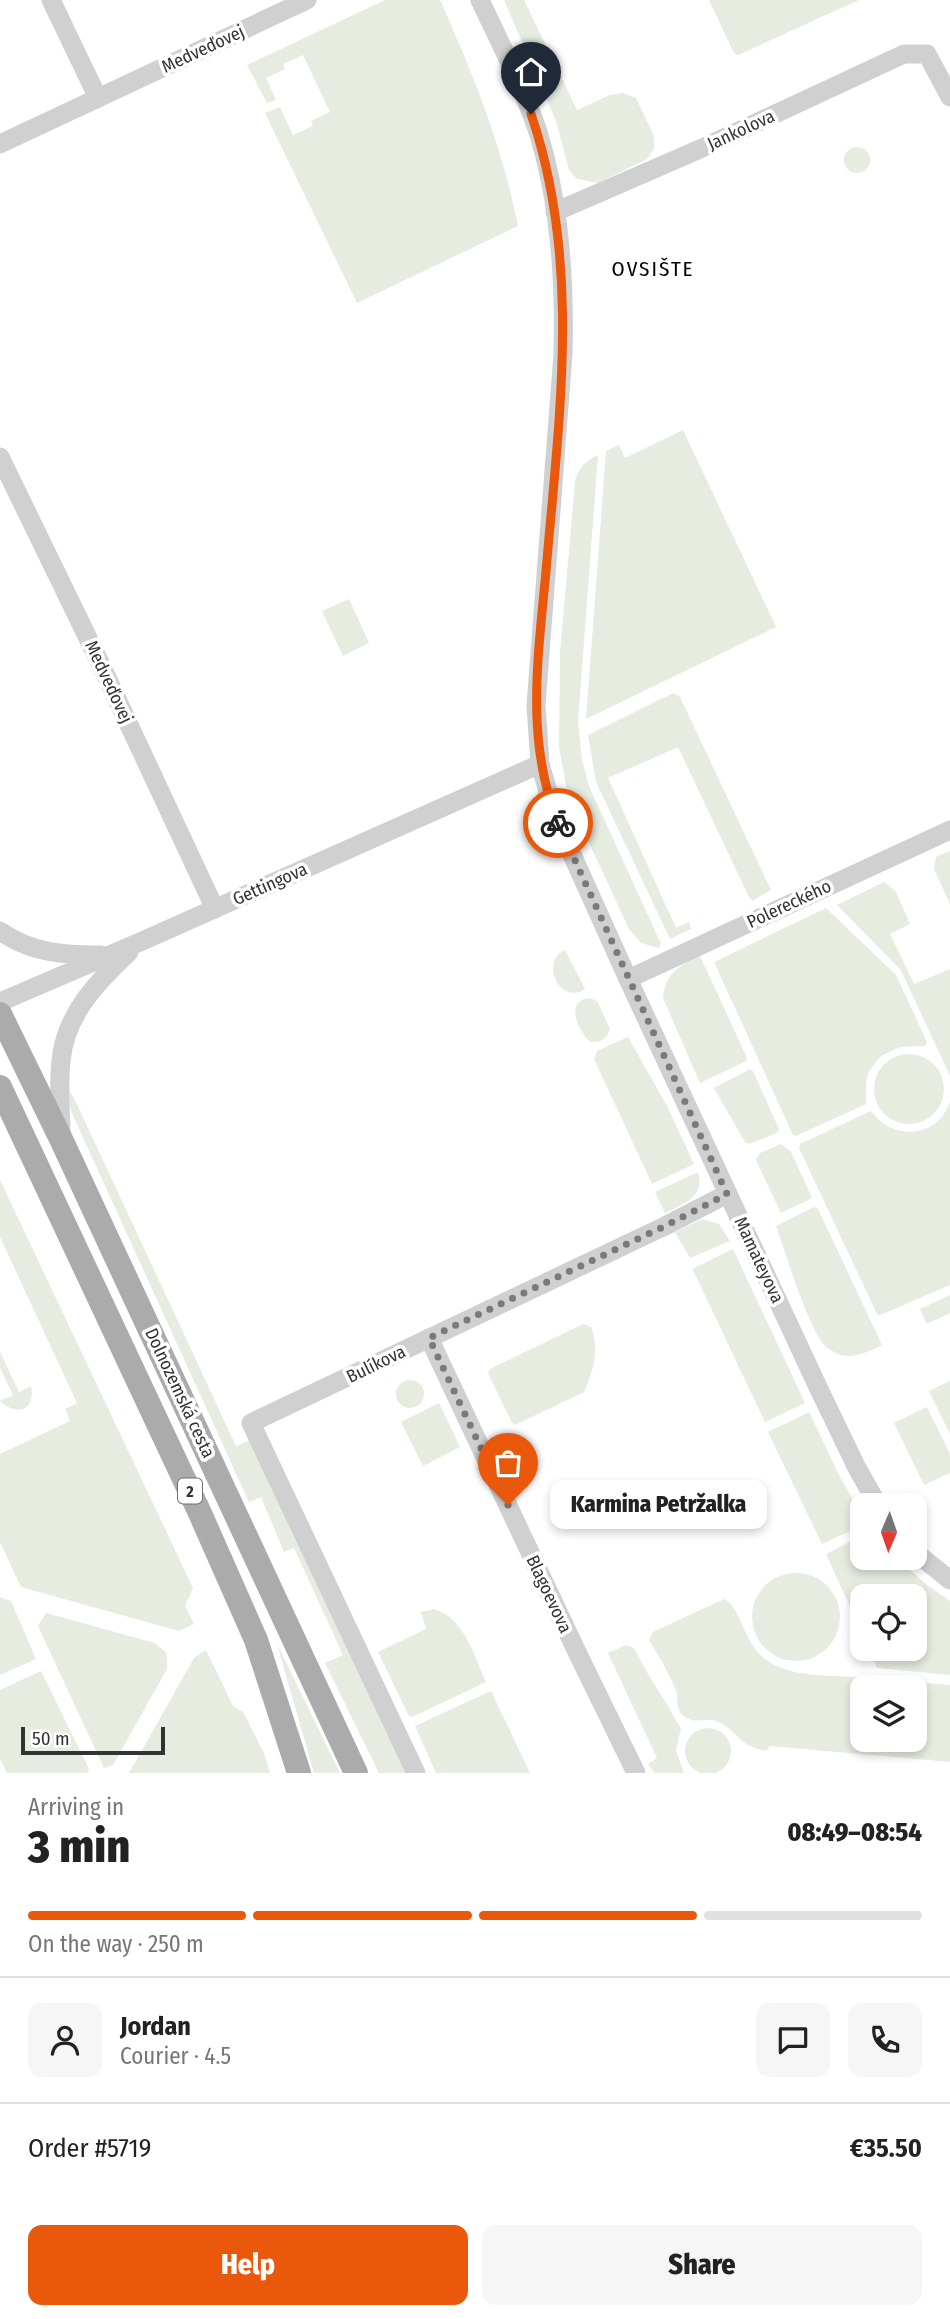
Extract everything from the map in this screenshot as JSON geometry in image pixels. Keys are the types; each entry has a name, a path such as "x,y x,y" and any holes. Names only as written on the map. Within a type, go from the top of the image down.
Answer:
{"main road":[{"name":"Dolnozemská cesta","path":"0,1014 61,1139 356,1773"},
{"name":"Dolnozemská cesta","path":"0,1087 7,1111 199,1511 257,1640 299,1773"}],"street":[{"path":"51,0 98,98"},
{"name":"Medveďovej","path":"0,144 307,0"},
{"name":"Mamateyova","path":"480,0 531,114 543,153 560,245 564,318 536,705 540,764 556,819 628,979 727,1194 871,1493"},
{"name":"Jankolova","path":"555,212 904,54 927,54 950,97"},
{"name":"Medveďovej","path":"0,457 215,909"},
{"name":"Gettingova","path":"0,1002 540,764"},
{"name":"Polereckého","path":"628,979 950,830"},
{"path":"0,931 25,946 47,952 109,955"},
{"path":"61,1139 61,1062 71,1023 94,986 140,942"},
{"name":"Bulíkova","path":"416,1773 251,1423 727,1194"},
{"name":"Blagoevova","path":"429,1338 636,1773"},
{"path":"928,1562 950,1580"}],"shaded area":[{"path":"385,0 441,2 486,112 504,167 518,226 357,303 265,113 280,107 293,135 313,126 311,121 330,112 303,55 283,64 285,69 266,78 276,100 267,103 247,65"},
{"path":"504,0 524,0 577,110 610,95 623,93 636,98 654,136 654,149 647,159 598,183 577,179 569,170 556,121"},
{"path":"709,0 859,0 738,55 734,53"},
{"path":"857,147 866,151 870,160 866,169 857,173 848,169 844,160 848,151"},
{"path":"683,430 776,627 586,719 606,451 619,445 625,458"},
{"path":"598,455 578,722 582,760 589,786 661,944 658,948 641,943 629,929 578,819 566,785 559,747 560,653 575,482 583,466"},
{"path":"349,599 369,643 343,656 322,611"},
{"path":"673,693 680,697 771,890 752,901 748,895 678,747 608,778 676,928 689,922 691,929 670,939 596,782 588,735"},
{"path":"950,851 950,904 934,869 936,857"},
{"path":"884,882 896,892 910,924 890,934 914,984 950,969 950,1076 901,970 837,905"},
{"path":"826,908 896,975 927,1042 925,1046 900,1047 881,1056 869,1071 866,1104 796,1136 793,1135 714,962"},
{"path":"565,950 585,989 576,993 561,987 553,972 557,956"},
{"path":"700,956 747,1058 746,1061 700,1083 663,998 664,989 674,971"},
{"path":"590,998 597,1001 610,1029 605,1038 596,1042 589,1041 585,1036 576,1016 578,1004"},
{"path":"628,1037 667,1106 694,1164 652,1184 594,1059 597,1051"},
{"path":"916,1054 929,1060 938,1069 942,1075 942,1103 934,1114 923,1122 902,1124 884,1114 876,1103 874,1082 884,1064 895,1056"},
{"path":"750,1069 779,1129 777,1133 749,1144 745,1142 714,1088"},
{"path":"67,1088 236,1446 250,1440 407,1773 379,1773 325,1663 343,1655 294,1548 284,1552 261,1497 249,1502 71,1111"},
{"path":"950,1101 950,1285 878,1316 799,1148 800,1144 871,1111 880,1121 902,1131 926,1129 944,1114"},
{"path":"781,1144 791,1152 812,1198 781,1213 756,1160 760,1153"},
{"path":"698,1172 699,1188 692,1198 665,1213 655,1192"},
{"path":"0,1180 193,1588 185,1606 194,1624 179,1631 21,1587 0,1542 0,1454 70,1421 65,1409 77,1403 0,1237"},
{"path":"814,1207 818,1209 882,1345 860,1354 838,1354 826,1347 819,1338 805,1308 776,1226"},
{"path":"702,1219 719,1224 730,1241 690,1258 675,1232"},
{"path":"733,1249 805,1403 765,1422 693,1270"},
{"path":"950,1295 950,1313 927,1324 920,1309"},
{"path":"583,1324 591,1327 595,1343 593,1368 584,1392 515,1425 512,1423 488,1373 490,1369"},
{"path":"0,1352 19,1392 31,1386 31,1401 28,1406 19,1410 0,1401 13,1395 0,1368"},
{"path":"410,1380 420,1384 424,1394 420,1404 410,1408 400,1404 396,1394 400,1384"},
{"path":"950,1381 950,1434 929,1391"},
{"path":"439,1403 460,1447 423,1466 401,1422"},
{"path":"927,1407 950,1454 950,1473 924,1485 894,1423"},
{"path":"809,1412 850,1494 850,1531 822,1544 768,1432"},
{"path":"850,1542 850,1570 910,1570 926,1584 850,1584 850,1607 826,1554"},
{"path":"796,1573 813,1577 827,1586 836,1600 840,1617 836,1634 827,1648 813,1657 796,1661 779,1657 765,1648 756,1634 752,1617 756,1600 765,1586 779,1577"},
{"path":"927,1585 950,1601 950,1675 877,1668 874,1661 927,1661"},
{"path":"0,1597 11,1601 36,1659 0,1675"},
{"path":"724,1599 734,1609 752,1644 765,1659 798,1673 850,1676 850,1752 927,1752 927,1683 950,1685 950,1762 770,1746 766,1751 757,1749 745,1743 721,1723 693,1720 681,1714 675,1688 649,1640 653,1632"},
{"path":"434,1609 445,1614 461,1629 486,1682 412,1717 409,1716 378,1652 426,1629 421,1612"},
{"path":"46,1613 155,1643 167,1654 167,1669 113,1765 104,1768 38,1626"},
{"path":"277,1644 340,1773 314,1773"},
{"path":"626,1645 634,1648 681,1728 676,1751 684,1773 655,1773 648,1764 657,1758 608,1653"},
{"path":"206,1650 233,1706 243,1712 264,1753 270,1773 129,1773 194,1658"},
{"path":"41,1671 89,1769 87,1773 7,1773 0,1759 0,1690"},
{"path":"491,1691 530,1773 436,1773 415,1726"},
{"path":"699,1730 717,1730 729,1742 729,1760 717,1772 699,1772 687,1760 687,1742"}],"way so far":[{"path":"508,1505 429,1338 727,1194 558,823"}],"place":[{"name":"Karmina Petržalka","path":"508,1505"}],"district":[{"name":"OVSIŠTE","path":"653,269"}],"route":[{"path":"531,114 543,153 555,212 563,284 563,354 536,705 540,764 558,823"}]}
